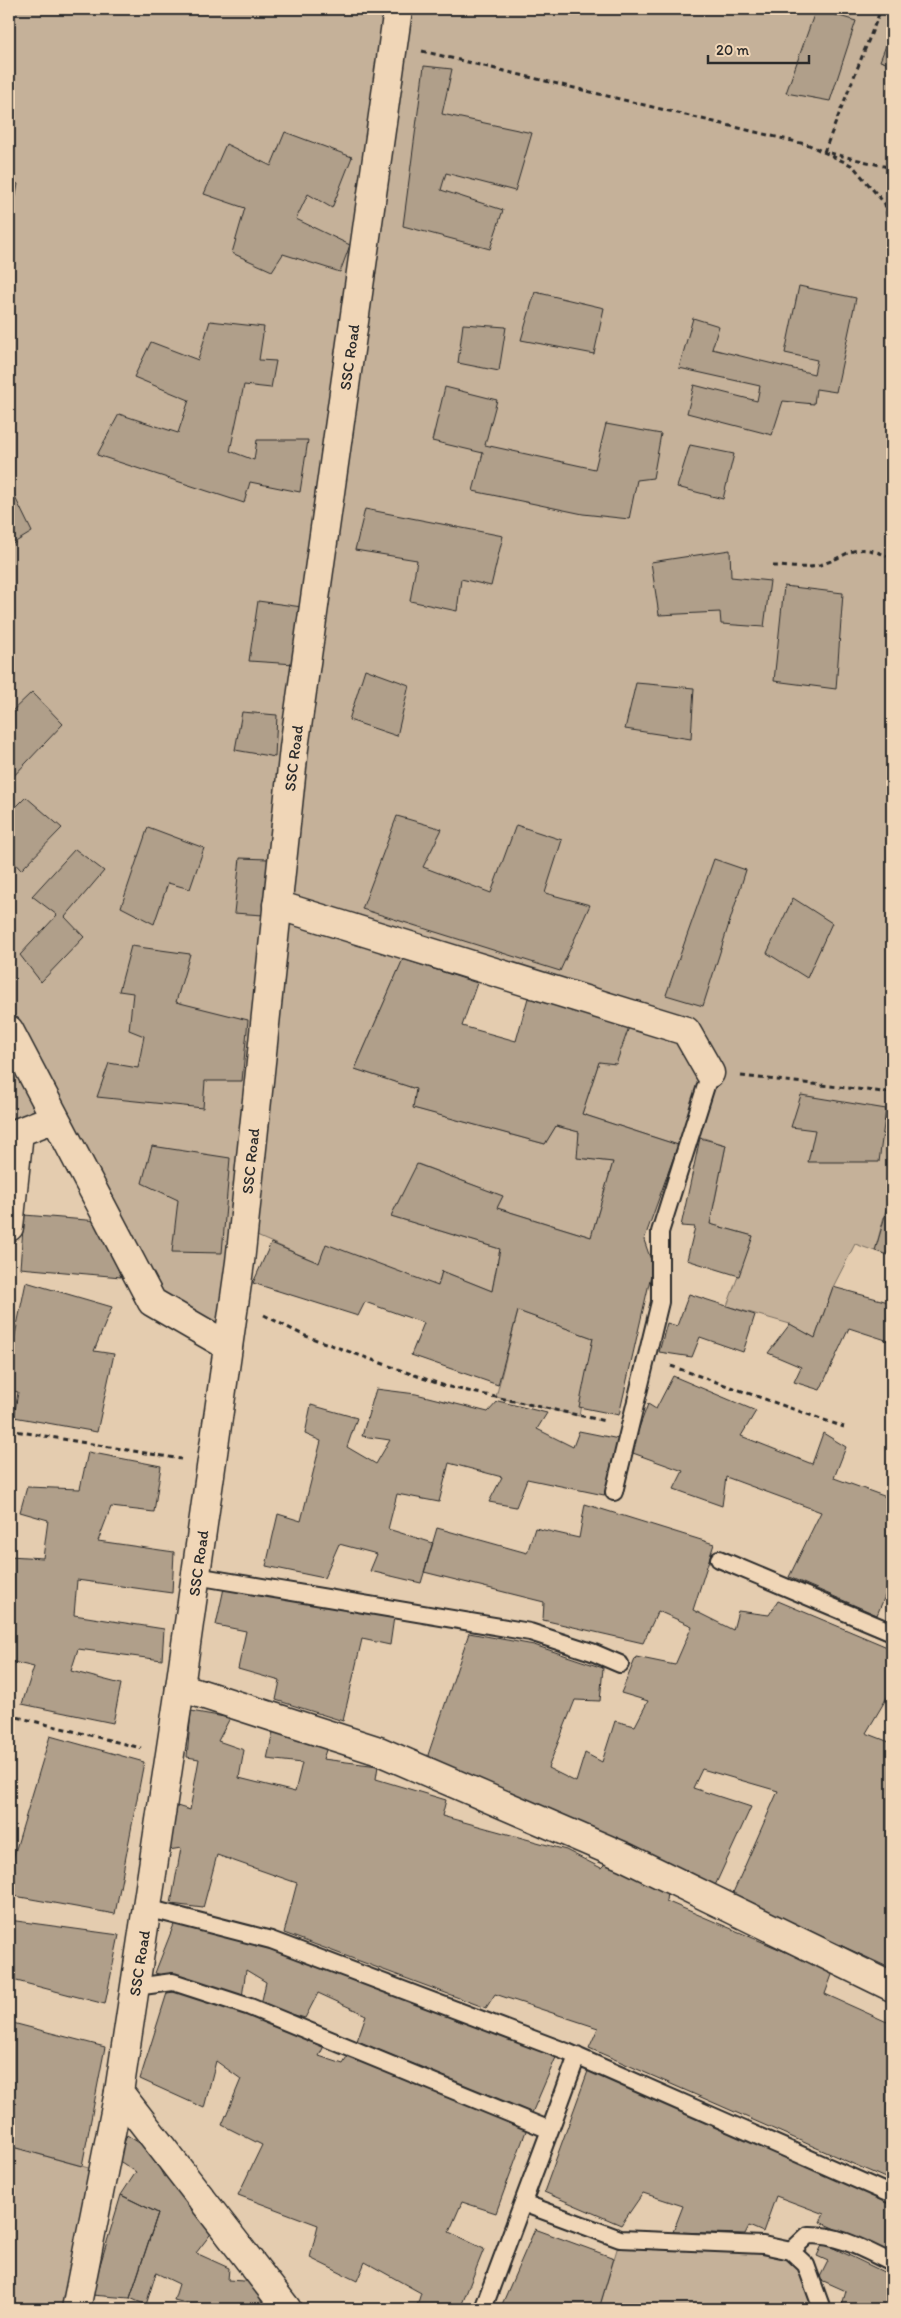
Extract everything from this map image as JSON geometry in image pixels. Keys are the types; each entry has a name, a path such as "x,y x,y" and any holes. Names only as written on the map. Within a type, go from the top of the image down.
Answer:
{"street":[{"name":"SSC Road","path":"76,2309 119,2092 212,1464 234,1300 294,748 398,9"},
{"path":"277,905 686,1031 710,1072"},
{"path":"9,1030 152,1302 228,1346"},
{"path":"9,1227 19,1132 55,1118"},
{"path":"180,1687 379,1751 625,1857 892,1987"},
{"path":"119,2092 287,2309"}],"lane":[{"path":"614,1492 660,1302 660,1232 710,1072"},
{"path":"719,1559 892,1632"},
{"path":"196,1576 530,1632 592,1652 620,1664"},
{"path":"147,1908 271,1940 577,2056 892,2194"},
{"path":"135,1987 173,1982 250,2007 550,2130"},
{"path":"484,2309 577,2056"},
{"path":"523,2203 620,2239 763,2246 791,2252 806,2266 822,2309"},
{"path":"791,2252 808,2235 823,2234 852,2244 892,2263"}],"path":[{"path":"823,151 881,9"},
{"path":"393,44 809,144 853,166 885,204 892,241"},
{"path":"823,151 892,168"},
{"path":"773,566 815,566 854,549 877,551 892,558"},
{"path":"710,1072 892,1092"},
{"path":"234,1300 303,1335 445,1386 630,1427"},
{"path":"647,1358 844,1427"},
{"path":"9,1430 212,1464"},
{"path":"9,1715 170,1755"}],"shaded area":[{"path":"9,9 892,9 892,1210 886,1209 875,1251 855,1244 833,1287 815,1338 790,1324 727,1306 753,1236 710,1224 726,1145 691,1134 678,1145 582,1114 599,1062 633,1015 409,946 355,1069 416,1089 414,1108 545,1144 556,1126 579,1132 578,1158 613,1162 591,1237 497,1208 502,1196 418,1164 391,1216 500,1249 492,1291 442,1271 438,1286 319,1263 243,1230 228,1346 152,1302 55,1118 19,1132 9,1227"},
{"path":"518,1311 593,1338 579,1416 496,1397"},
{"path":"9,2146 103,2172 76,2309 9,2309"},
{"path":"620,2239 791,2251 822,2309 599,2309"}],"building":[{"path":"816,9 856,21 830,101 786,93"},
{"path":"892,30 892,65 880,61"},
{"path":"424,66 452,69 442,114 532,133 515,191 446,173 441,190 503,210 490,249 403,226"},
{"path":"285,132 352,157 332,208 308,194 296,219 350,245 340,272 283,254 272,271 232,253 245,208 204,194 226,144 271,166"},
{"path":"9,181 18,184 11,223 9,223"},
{"path":"799,286 856,298 836,392 816,389 814,404 783,401 772,435 687,413 694,385 757,401 760,386 679,368 693,318 719,326 712,349 814,374 817,360 785,353"},
{"path":"535,292 604,308 594,354 521,340"},
{"path":"210,321 264,327 259,360 276,361 271,388 244,385 230,451 254,460 257,440 308,440 300,492 250,482 244,503 97,455 119,414 178,433 189,400 134,377 151,342 198,360"},
{"path":"463,324 506,327 499,371 458,363"},
{"path":"445,387 497,400 485,445 595,469 606,424 661,434 653,478 637,480 629,519 583,514 473,491 483,453 432,441"},
{"path":"690,445 734,454 723,499 677,487"},
{"path":"9,485 32,532 9,546"},
{"path":"365,509 503,536 491,586 461,579 457,611 410,601 417,560 355,550"},
{"path":"730,550 731,577 770,581 764,627 721,624 720,612 659,615 651,562"},
{"path":"784,586 843,593 836,689 774,681"},
{"path":"258,601 302,607 295,664 249,661"},
{"path":"365,669 409,685 397,736 349,720"},
{"path":"636,683 694,688 691,739 625,729"},
{"path":"32,692 63,724 9,781 9,714"},
{"path":"242,712 277,715 275,757 235,750"},
{"path":"26,797 62,828 21,870 9,857 9,814"},
{"path":"397,816 442,829 423,867 491,893 516,825 562,840 545,893 590,905 560,971 362,909"},
{"path":"148,827 204,848 190,889 168,883 154,924 121,907"},
{"path":"75,849 104,871 65,917 84,937 41,982 20,955 57,915 32,896"},
{"path":"240,858 268,859 263,915 234,913"},
{"path":"714,859 746,870 703,1006 666,995"},
{"path":"793,898 832,923 807,978 767,953"},
{"path":"131,946 190,954 176,1002 248,1020 242,1081 205,1081 203,1108 97,1097 109,1063 138,1068 144,1036 129,1030 133,993 119,991"},
{"path":"403,959 477,983 462,1026 516,1041 528,998 629,1027 616,1064 599,1062 582,1114 678,1145 644,1240 653,1266 619,1415 579,1407 593,1338 518,1311 498,1385 411,1355 424,1323 365,1302 358,1316 253,1283 271,1243 319,1263 326,1244 438,1286 442,1271 492,1291 500,1249 391,1216 417,1164 503,1196 497,1208 591,1237 613,1162 577,1158 579,1132 556,1126 545,1144 413,1108 416,1089 355,1069"},
{"path":"801,1095 886,1109 879,1162 808,1162 815,1130 791,1127"},
{"path":"700,1138 726,1145 710,1224 753,1236 739,1276 687,1260 695,1227 681,1226"},
{"path":"152,1146 230,1158 222,1253 172,1252 178,1200 142,1183"},
{"path":"887,1209 892,1210 892,1256 875,1251"},
{"path":"24,1215 99,1221 121,1277 20,1268"},
{"path":"26,1282 112,1307 94,1351 114,1354 97,1432 14,1417 18,1392 9,1390 9,1364"},
{"path":"833,1287 892,1303 892,1342 849,1328 820,1390 794,1382 801,1367 768,1353 790,1324 815,1338"},
{"path":"689,1294 755,1315 743,1352 700,1337 692,1357 659,1352 667,1323 677,1326"},
{"path":"673,1376 756,1411 741,1436 812,1464 823,1433 846,1447 834,1478 892,1499 892,1579 877,1615 789,1577 821,1512 726,1477 722,1506 674,1489 683,1471 630,1452 648,1404 656,1409"},
{"path":"376,1389 416,1394 488,1412 498,1401 547,1413 537,1429 573,1447 579,1431 624,1440 604,1495 527,1479 516,1507 489,1502 502,1477 449,1463 439,1502 397,1494 388,1529 433,1543 421,1583 370,1571 377,1554 339,1544 324,1578 266,1566 278,1514 301,1521 321,1441 305,1434 311,1405 357,1418 347,1447 376,1464 390,1440 362,1436"},
{"path":"88,1452 161,1466 154,1512 111,1507 98,1541 174,1552 172,1593 77,1580 74,1615 164,1629 162,1660 78,1649 71,1671 121,1684 113,1723 22,1704 34,1667 9,1661 9,1637 12,1627 9,1626 9,1556 43,1558 48,1520 20,1512 27,1487 80,1489"},
{"path":"585,1504 714,1544 693,1610 733,1630 738,1611 769,1615 778,1601 892,1649 892,1689 866,1733 892,1743 892,1969 732,1895 778,1791 702,1769 693,1788 751,1807 713,1890 427,1758 469,1633 534,1645 603,1668 600,1701 575,1700 548,1768 576,1782 585,1753 602,1762 615,1721 635,1726 648,1701 621,1693 636,1657 675,1665 692,1626 658,1611 643,1643 543,1620 544,1602 424,1572 437,1528 527,1553 535,1528 579,1538"},
{"path":"224,1588 394,1617 390,1645 362,1639 343,1721 276,1700 280,1681 238,1669 246,1631 216,1625"},
{"path":"191,1711 230,1718 218,1741 244,1750 239,1778 295,1792 302,1763 267,1759 273,1732 327,1747 323,1759 378,1766 376,1779 446,1800 442,1816 566,1850 601,1868 608,1861 667,1892 666,1901 833,1972 825,1994 887,2022 892,2007 892,2181 589,2048 598,2028 495,1994 486,2008 284,1933 297,1883 217,1855 203,1908 171,1904 181,1848 169,1850 177,1806 190,1810 199,1759 187,1757"},
{"path":"50,1736 144,1762 115,1914 9,1895 9,1872"},
{"path":"9,1920 119,1935 105,2004 9,1979"},
{"path":"175,1922 280,1952 557,2055 532,2113 357,2041 366,2015 318,1993 305,2018 261,2005 266,1982 246,1970 242,1997 155,1973"},
{"path":"181,1991 249,2014 324,2046 319,2056 343,2064 348,2056 527,2128 496,2213 462,2202 449,2232 484,2249 460,2309 416,2309 421,2293 365,2262 357,2281 310,2258 318,2225 238,2195 262,2145 222,2125 241,2079 216,2061 204,2108 140,2079 167,1993"},
{"path":"9,2022 105,2047 82,2166 9,2146"},
{"path":"588,2071 892,2204 892,2255 820,2222 824,2214 776,2196 763,2232 749,2226 745,2234 673,2232 683,2206 643,2193 621,2225 544,2192"},
{"path":"127,2135 150,2150 164,2177 170,2174 213,2231 196,2253 229,2268 228,2280 259,2282 262,2309 210,2309 174,2300 179,2284 156,2273 146,2305 130,2298 158,2213 121,2195 136,2172 118,2160"},
{"path":"121,2195 158,2213 130,2298 91,2295"},
{"path":"535,2229 614,2258 599,2309 500,2309"},
{"path":"823,2243 892,2276 892,2309 841,2309 846,2291 819,2279 828,2261 817,2256"}]}
